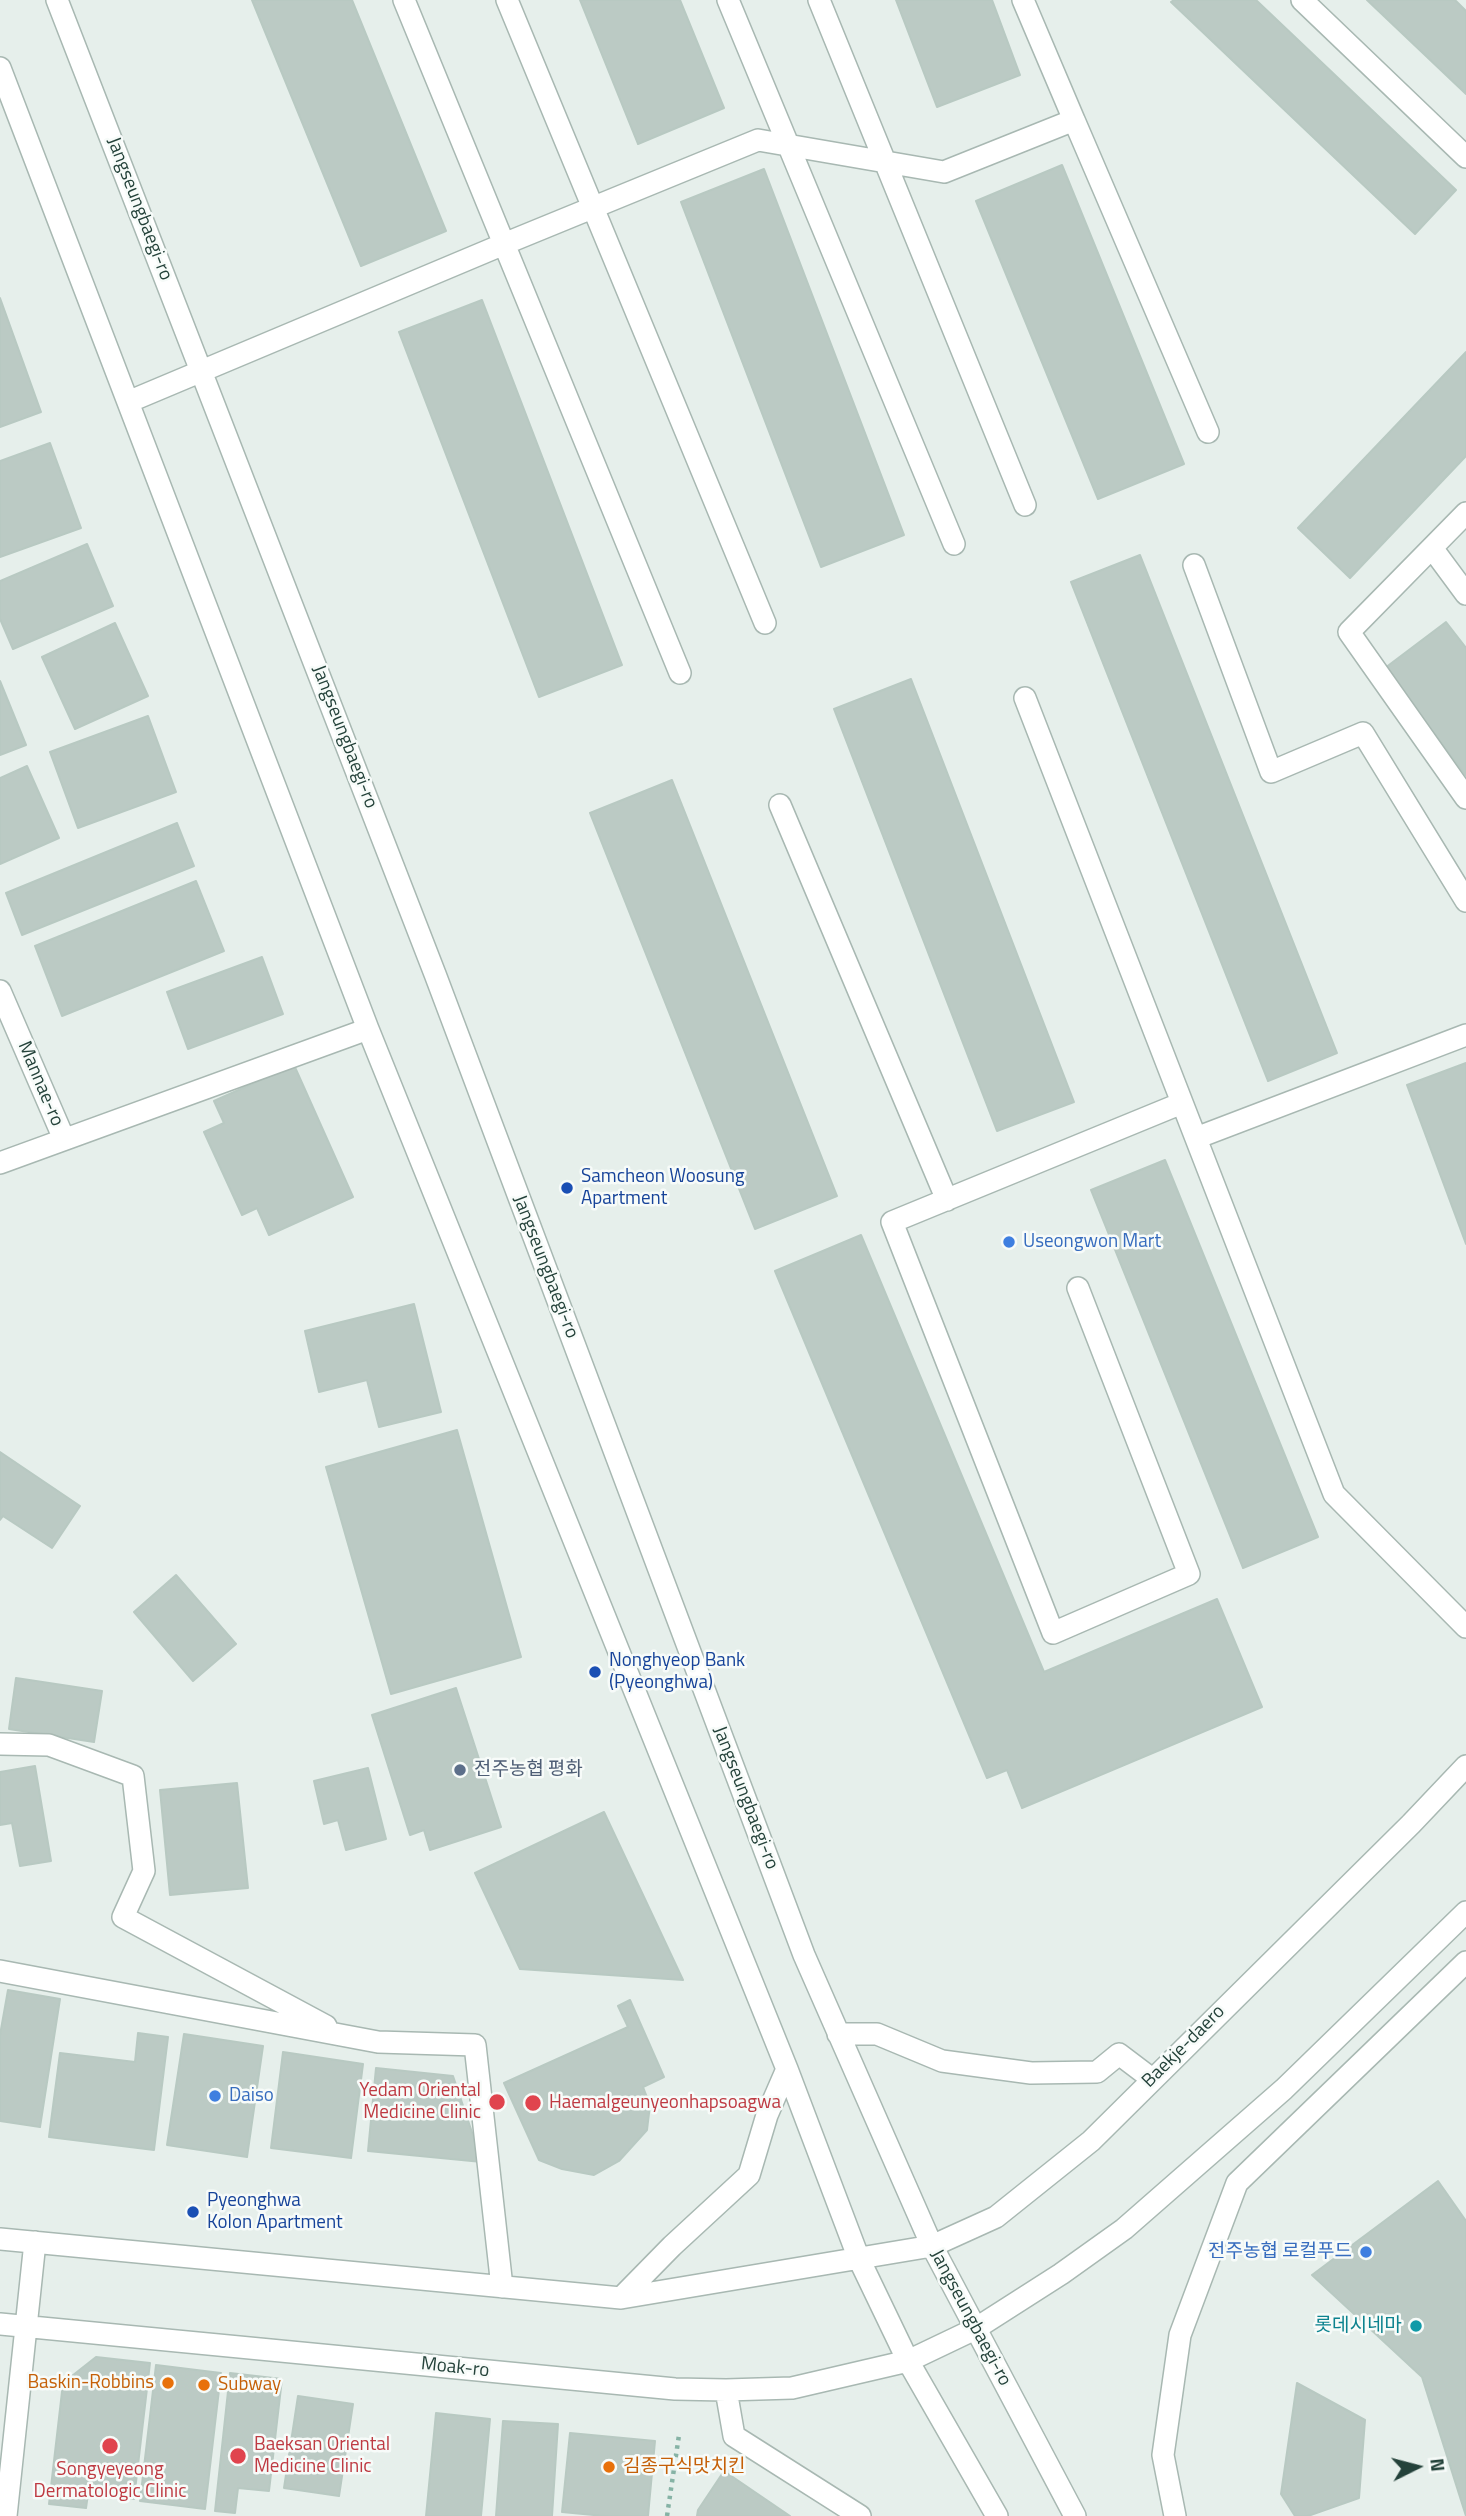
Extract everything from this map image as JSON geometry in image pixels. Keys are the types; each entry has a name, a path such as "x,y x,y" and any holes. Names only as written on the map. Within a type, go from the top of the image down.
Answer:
{"street":[{"name":"Jangseungbaegi-ro","path":"57,0 435,974 804,1955 932,2246 1075,2516"},
{"path":"404,0 680,673"},
{"path":"507,0 765,623"},
{"path":"728,0 954,544"},
{"path":"819,0 1025,505"},
{"path":"1023,0 1208,432"},
{"path":"1302,0 1466,157"},
{"path":"0,68 368,1029 787,2068 859,2259 908,2361 998,2516"},
{"path":"128,402 758,140 944,172 1073,120"},
{"path":"1466,513 1349,632 1466,798"},
{"path":"1432,548 1466,594"},
{"path":"1194,565 1271,772 1363,733 1466,901"},
{"path":"1026,698 1334,1494 1466,1627"},
{"path":"780,805 947,1200"},
{"name":"Mannae-ro","path":"0,991 64,1139"},
{"path":"0,1163 368,1029"},
{"path":"1196,1138 1466,1035"},
{"path":"1078,1288 1189,1574 1053,1633 892,1222 1182,1103"},
{"path":"0,1744 49,1745 132,1776 144,1871 123,1917 343,2035"},
{"name":"Baekje-daero","path":"859,2259 932,2246 996,2217 1091,2141 1411,1824 1466,1766"},
{"path":"908,2361 975,2329 1061,2274 1124,2229 1284,2089 1466,1912"},
{"path":"1175,2516 1163,2455 1180,2335 1237,2183 1466,1962"},
{"path":"0,1971 378,2042 475,2045 502,2287"},
{"path":"838,2034 877,2034 942,2061 1031,2073 1097,2072 1119,2054 1152,2079"},
{"path":"621,2298 672,2246 749,2175 767,2115 787,2068"},
{"path":"0,2239 621,2298 859,2259"},
{"path":"6,2516 34,2242"},
{"name":"Moak-ro","path":"0,2324 651,2387 726,2390 792,2388 908,2361"},
{"path":"726,2390 734,2436 860,2516"}],"path":[{"path":"667,2516 679,2435"}],"building":[{"path":"252,0 352,0 446,231 361,266"},
{"path":"580,0 680,0 724,108 638,144"},
{"path":"896,0 992,0 1020,75 937,107"},
{"path":"1256,0 1456,190 1415,234 1171,2"},
{"path":"1367,0 1455,0 1466,11 1466,94"},
{"path":"1062,165 1184,464 1098,499 976,201"},
{"path":"764,169 904,535 821,567 681,202"},
{"path":"0,298 41,412 0,427"},
{"path":"482,300 622,665 539,697 399,332"},
{"path":"1466,352 1466,456 1350,578 1298,528"},
{"path":"50,443 81,528 0,557 0,461"},
{"path":"87,544 113,606 13,649 0,619 0,581"},
{"path":"1140,555 1337,1053 1268,1081 1071,582"},
{"path":"1446,622 1466,648 1466,776 1385,668"},
{"path":"115,623 148,696 75,729 42,657"},
{"path":"911,679 1074,1102 997,1131 834,709"},
{"path":"0,681 26,745 0,755"},
{"path":"148,716 176,792 78,828 50,752"},
{"path":"27,766 59,838 0,864 0,778"},
{"path":"672,780 837,1196 755,1229 590,813"},
{"path":"177,823 194,866 22,935 6,893"},
{"path":"196,881 224,951 62,1016 35,946"},
{"path":"262,957 283,1014 188,1049 167,992"},
{"path":"1466,1063 1466,1244 1407,1085"},
{"path":"294,1065 353,1197 269,1235 257,1208 242,1215 204,1132 224,1123 214,1101"},
{"path":"1165,1160 1318,1537 1243,1568 1091,1190"},
{"path":"861,1235 1044,1672 1217,1599 1262,1707 1022,1808 1007,1770 987,1778 775,1271"},
{"path":"414,1304 441,1412 379,1427 367,1380 319,1392 305,1331"},
{"path":"457,1430 521,1657 391,1694 326,1467"},
{"path":"0,1452 80,1506 52,1548 3,1516 0,1520"},
{"path":"176,1575 236,1644 193,1681 134,1612"},
{"path":"16,1678 102,1691 94,1742 9,1729"},
{"path":"456,1688 501,1827 430,1850 424,1830 410,1835 372,1715"},
{"path":"35,1766 51,1861 20,1866 12,1823 0,1825 0,1772"},
{"path":"368,1768 386,1839 346,1850 338,1820 324,1824 314,1781"},
{"path":"237,1783 248,1888 170,1895 160,1790"},
{"path":"604,1812 683,1980 520,1969 475,1873"},
{"path":"8,1990 60,1999 40,2127 0,2121 0,2035"},
{"path":"630,2000 664,2077 643,2087 650,2105 647,2130 619,2161 594,2175 562,2169 539,2160 504,2083 628,2027 618,2006"},
{"path":"138,2033 168,2037 154,2150 49,2137 60,2053 135,2062"},
{"name":"Daiso","path":"184,2034 263,2046 247,2157 167,2145"},
{"path":"283,2052 363,2064 351,2158 271,2148"},
{"path":"376,2068 453,2076 482,2162 368,2151"},
{"name":"롯데시네마","path":"1438,2181 1466,2221 1466,2516 1422,2377 1312,2275"},
{"path":"96,2357 150,2363 134,2499 88,2494 86,2508 49,2504 63,2383"},
{"path":"156,2365 221,2373 205,2509 140,2501"},
{"path":"230,2373 282,2379 269,2491 238,2488 235,2513 215,2511"},
{"path":"1297,2383 1365,2420 1359,2498 1308,2516 1295,2516 1281,2494"},
{"path":"298,2396 353,2404 339,2496 284,2488"},
{"path":"436,2413 490,2419 481,2516 426,2516"},
{"path":"503,2421 558,2424 552,2516 496,2516"},
{"path":"570,2433 655,2441 648,2516 562,2512"},
{"path":"724,2471 790,2516 697,2516 698,2510"}],"place":[{"name":"Samcheon Woosung Apartment","path":"567,1188"},
{"name":"Useongwon Mart","path":"1009,1242"},
{"name":"Nonghyeop Bank (Pyeonghwa)","path":"595,1672"},
{"name":"전주농협 평화","path":"460,1770"},
{"name":"Daiso","path":"215,2096"},
{"name":"Yedam Oriental Medicine Clinic","path":"497,2102"},
{"name":"Haemalgeunyeonhapsoagwa","path":"533,2103"},
{"name":"Pyeonghwa Kolon Apartment","path":"193,2212"},
{"name":"전주농협 로컬푸드","path":"1366,2252"},
{"name":"롯데시네마","path":"1416,2326"},
{"name":"Baskin-Robbins","path":"168,2383"},
{"name":"Subway","path":"204,2385"},
{"name":"Songyeyeong Dermatologic Clinic","path":"110,2446"},
{"name":"Baeksan Oriental Medicine Clinic","path":"238,2456"},
{"name":"김종구식맛치킨","path":"609,2467"}]}
